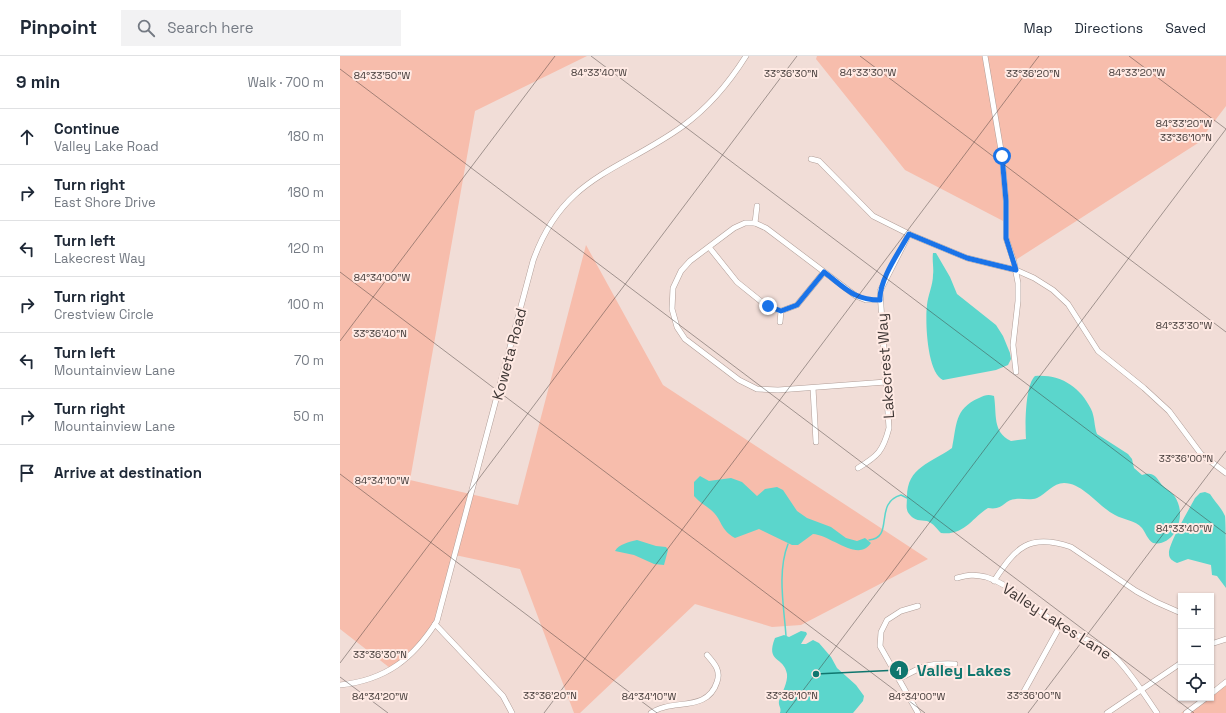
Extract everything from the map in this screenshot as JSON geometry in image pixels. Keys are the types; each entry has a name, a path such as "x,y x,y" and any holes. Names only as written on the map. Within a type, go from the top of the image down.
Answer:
{"street":[{"name":"Koweta Road","path":"340,686 365,681 392,670 416,650 435,624 443,602 533,261 544,234 563,207 586,184 606,170 678,129 703,109 722,90 746,56"},
{"path":"985,56 1002,156 1006,201 1006,238 1016,270 1018,301 1013,345 1016,372"},
{"path":"811,159 819,161 873,216 909,234 967,258 1016,270 1034,278 1053,290 1068,304 1098,352 1144,388 1169,411 1201,454 1226,473"},
{"path":"755,223 757,206"},
{"path":"880,300 866,300 856,296 766,228 755,223 745,223 734,228 681,271 673,288 672,309 677,327 686,339 739,380 757,389 778,390 886,382"},
{"name":"Lakecrest Way","path":"858,468 877,457 885,445 889,428 880,291 909,234"},
{"path":"709,247 737,282 768,306 781,311 797,305 824,272"},
{"path":"780,322 781,311"},
{"path":"813,388 816,442"},
{"path":"994,581 1007,561 1023,546 1040,541 1057,543 1070,547 1156,602 1178,612"},
{"name":"Valley Lakes Lane","path":"957,578 972,573 994,581 1007,588 1060,626 1099,646 1115,657 1157,713"},
{"path":"918,606 901,612 887,620 881,632 880,646 918,713"},
{"path":"435,624 503,696 512,713"},
{"path":"1022,695 1060,626"},
{"path":"1214,643 1226,639"},
{"path":"651,713 657,709 692,704 706,699 715,689 719,678 717,666 708,655"},
{"path":"899,679 919,668 933,664 955,664"},
{"path":"1107,713 1178,665"},
{"path":"1214,692 1226,682"},
{"path":"1186,713 1202,701"}],"shaded area":[{"path":"340,56 587,56 475,111 410,480 518,505 586,245 663,385 928,559 801,625 772,627 695,604 580,713 574,713 520,569 455,555 436,623 411,652 390,668 340,629"},
{"path":"817,56 1226,56 1226,106 1198,143 1014,261 1008,249 1007,223 905,170 816,59"},
{"path":"1226,683 1226,713 1181,713 1199,701 1214,701 1214,691"}],"water":[{"path":"933,253 936,253 950,277 957,294 996,325 1003,336 1010,353 1011,359 1008,365 996,370 943,380 933,368 928,346 926,313 933,279"},
{"path":"1035,376 1053,377 1075,388 1087,401 1091,409 1097,434 1128,454 1132,459 1134,468 1142,475 1152,474 1173,494 1178,503 1180,517 1176,531 1172,537 1160,543 1153,543 1149,540 1139,525 1118,517 1078,487 1064,483 1056,485 1037,498 1012,500 997,508 988,508 956,532 941,533 929,522 916,519 910,515 907,511 907,504 908,487 911,479 922,467 952,448 958,418 965,407 971,402 985,396 994,396 996,422 1001,433 1011,441 1026,439 1027,396"},
{"path":"700,476 709,481 731,478 742,482 757,496 765,489 777,487 783,490 797,511 807,518 831,527 846,538 857,541 865,538 871,543 866,548 859,550 852,549 820,535 813,534 798,545 792,545 759,529 735,538 726,532 715,513 694,496 694,482"},
{"path":"1205,492 1210,494 1225,516 1226,588 1217,576 1212,575 1211,565 1188,559 1177,563 1169,556 1175,535 1195,498 1200,493"},
{"path":"637,540 656,546 666,547 668,550 664,565 654,564 634,555 615,551 622,545"},
{"path":"801,631 806,632 807,634 801,644 806,644 813,640 819,643 831,657 837,668 856,685 864,696 863,701 853,713 780,713 781,710 779,701 786,684 787,674 785,668 776,659 772,652 775,638 784,635 789,637"}],"waterway":[{"path":"869,540 877,538 881,533 885,512 893,499 901,495 907,498"},
{"path":"786,636 782,578 788,544"}],"place":[{"name":"Valley Lakes","path":"816,674"}],"route":[{"path":"768,306 781,311 797,305 824,272 856,296 866,300 880,300 880,291 885,279 909,234 967,258 1016,270 1006,238 1006,201 1002,156"}]}
